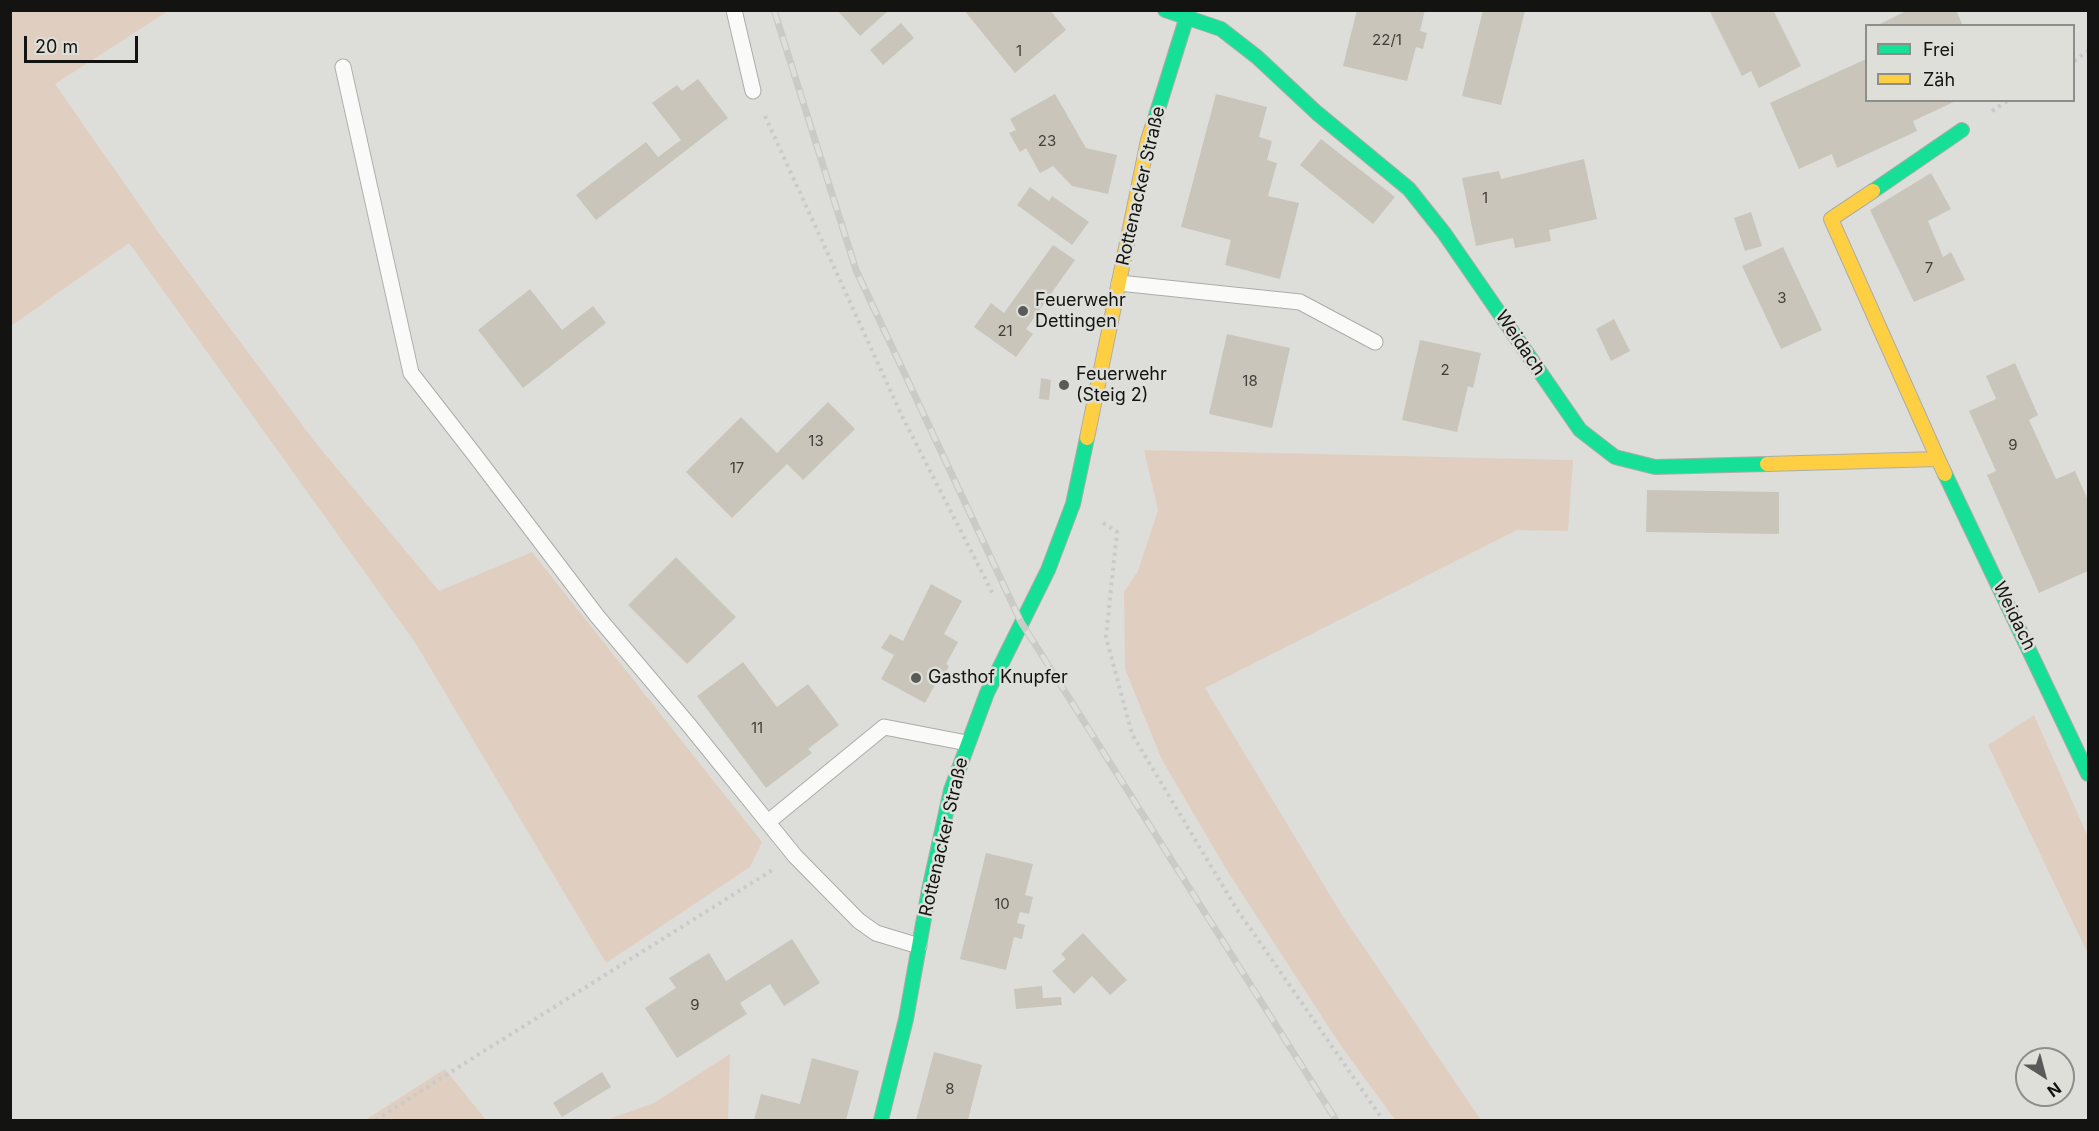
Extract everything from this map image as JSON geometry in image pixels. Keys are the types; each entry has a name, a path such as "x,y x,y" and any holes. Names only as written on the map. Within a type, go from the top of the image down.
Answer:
{"street":[{"name":"Weidach","path":"1165,10 1187,14 1221,29 1257,57 1317,113 1409,189 1444,233 1580,430 1615,457 1655,467 1938,459"},
{"name":"Rottenacker Straße","path":"881,1120 906,1019 951,790 987,693 1048,570 1073,504 1148,140 1187,14"},
{"name":"Weidach","path":"1962,130 1831,219 1938,459 2088,774"}],"lane":[{"path":"734,10 753,91"},
{"path":"343,67 411,373 597,616 795,856 859,921 876,933 919,946"},
{"path":"1119,283 1300,302 1375,342"},
{"path":"768,822 884,727 967,743"}],"path":[{"path":"2075,60 2088,51"},
{"path":"753,91 902,416 1014,636"},
{"path":"1073,504 1117,532 1106,637 1132,734 1236,908 1383,1120"},
{"path":"376,1120 795,856"}],"shaded area":[{"path":"11,10 168,11 55,84 159,233 315,442 439,591 532,552 762,842 750,867 606,963 416,644 129,243 11,326"},
{"path":"1144,450 1573,460 1568,531 1517,530 1205,688 1342,915 1481,1120 1395,1120 1339,1043 1228,872 1162,760 1125,669 1124,592 1138,571 1158,510"},
{"path":"2034,715 2088,837 2088,954 1988,745"},
{"path":"730,1054 728,1120 606,1120 654,1103"},
{"path":"445,1069 486,1120 365,1120"}],"building":[{"path":"837,10 889,10 860,36"},
{"path":"964,10 1050,10 1066,30 1015,73"},
{"path":"1357,10 1425,10 1420,31 1427,33 1423,49 1416,47 1407,81 1343,66"},
{"path":"1483,10 1525,11 1501,105 1462,96"},
{"path":"1709,10 1773,10 1801,66 1759,88 1751,71 1742,76"},
{"path":"1908,10 1956,10 1962,24 1880,24"},
{"path":"901,23 914,38 883,65 870,50"},
{"path":"1865,59 1865,102 1954,102 1913,121 1917,131 1837,168 1832,154 1799,169 1770,103"},
{"path":"698,79 728,118 596,220 576,195 646,142 658,157 681,140 652,103 677,85 682,91"},
{"path":"1055,94 1086,148 1117,155 1108,194 1072,186 1053,166 1040,173 1026,148 1020,152 1009,133 1016,130 1010,119"},
{"path":"1216,94 1267,107 1259,137 1272,141 1267,160 1277,163 1268,196 1299,203 1280,279 1225,265 1231,240 1181,227"},
{"path":"1321,139 1395,197 1373,224 1300,165"},
{"path":"1584,159 1597,219 1549,230 1551,241 1515,248 1513,238 1476,246 1462,178 1499,171 1501,179"},
{"path":"1931,173 1951,209 1928,221 1943,257 1951,252 1965,280 1914,302 1870,210"},
{"path":"1030,187 1049,201 1052,196 1089,222 1072,245 1017,205"},
{"path":"1751,212 1762,246 1745,251 1734,218"},
{"path":"1053,245 1075,260 1026,329 1033,334 1016,357 974,327 991,303 1004,313"},
{"path":"1783,247 1822,330 1781,349 1742,266"},
{"path":"530,289 562,330 593,306 606,323 523,388 478,330"},
{"path":"1614,319 1630,351 1611,361 1596,329"},
{"path":"1227,334 1290,348 1272,428 1209,414"},
{"path":"1420,340 1481,353 1473,388 1468,386 1457,432 1402,420"},
{"path":"2015,363 2038,415 2029,420 2056,479 2075,471 2088,500 2088,571 2039,593 1987,475 1996,471 1969,411 1996,399 1986,376"},
{"path":"1041,378 1051,380 1049,400 1039,399"},
{"path":"828,402 855,429 803,480 787,464 732,518 686,472 741,417 777,453"},
{"path":"1647,490 1779,492 1779,534 1646,532"},
{"path":"676,557 736,617 687,664 628,605"},
{"path":"931,584 962,601 944,634 958,642 946,664 949,666 941,683 937,681 925,703 881,679 894,655 881,648 890,634 903,641"},
{"path":"743,662 777,707 808,684 839,725 808,749 812,753 766,788 697,696"},
{"path":"986,853 1033,864 1025,895 1033,897 1029,914 1020,912 1017,923 1025,925 1022,939 1014,937 1006,970 960,959"},
{"path":"1083,933 1127,980 1110,995 1092,976 1074,994 1052,971 1066,959 1061,954"},
{"path":"792,939 820,983 784,1006 770,984 740,1003 747,1014 677,1058 645,1008 676,988 669,978 709,953 726,981"},
{"path":"1042,986 1043,998 1061,997 1062,1005 1016,1009 1014,989"},
{"path":"934,1052 982,1065 968,1120 916,1120"},
{"path":"812,1058 859,1071 846,1120 754,1120 761,1094 800,1104"},
{"path":"602,1072 611,1087 562,1117 553,1103"}],"railway":[{"path":"774,10 856,270 1021,622 1336,1120"}],"traffic: fast":[{"path":"1165,10 1221,29 1257,57 1317,113 1409,189 1444,233 1580,430 1615,457 1655,467 1767,464"},
{"path":"1154,122 1189,10"},
{"path":"1873,191 1962,130"},
{"path":"881,1120 906,1019 929,890 951,790 987,693 1048,570 1073,504 1087,438"},
{"path":"1945,474 2088,774"}],"traffic: slow":[{"path":"1087,438 1148,140 1154,122"},
{"path":"1873,191 1831,219 1938,459"},
{"path":"1767,464 1938,459 1945,474"}],"place":[{"name":"Feuerwehr Dettingen","path":"1023,311"},
{"name":"Feuerwehr (Steig 2)","path":"1064,385"},
{"name":"Gasthof Knupfer","path":"916,678"}]}
